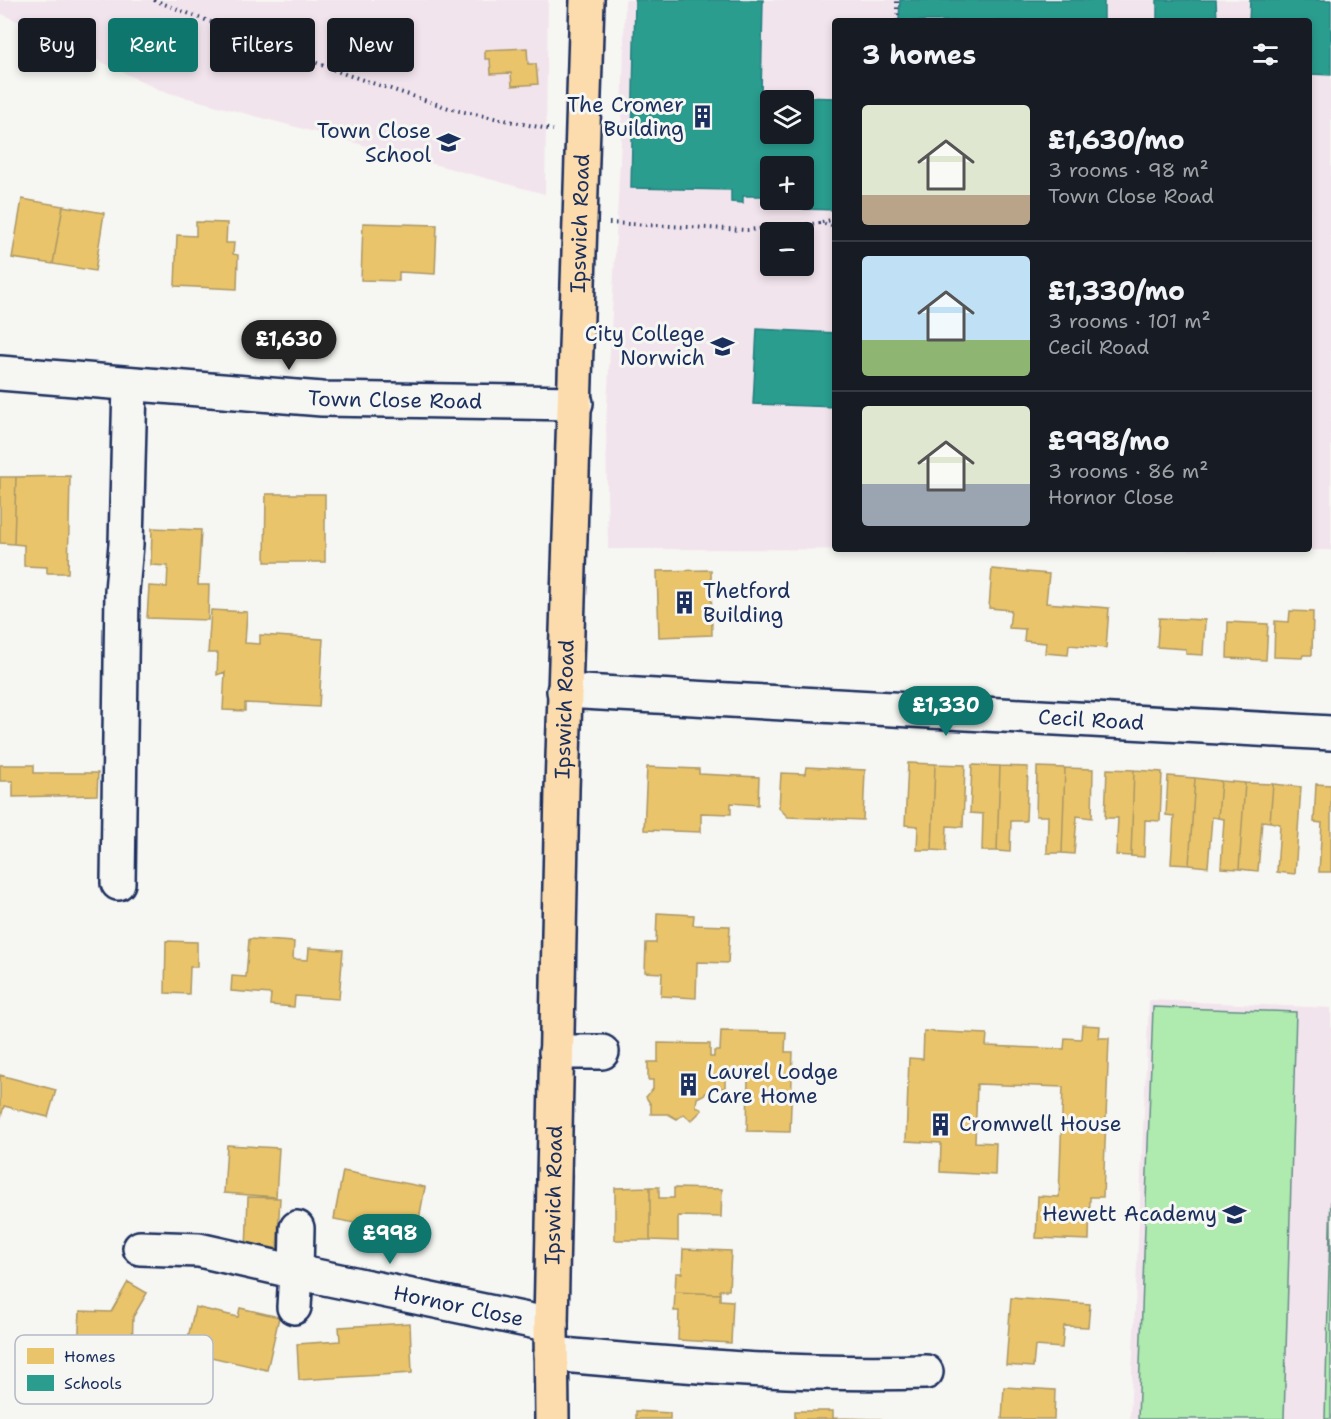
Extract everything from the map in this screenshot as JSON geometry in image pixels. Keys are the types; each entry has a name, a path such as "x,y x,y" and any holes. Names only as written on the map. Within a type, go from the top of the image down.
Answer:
{"main road":[{"name":"Ipswich Road","path":"552,1419 551,1339 564,691 576,404 587,0"}],"street":[{"name":"Town Close Road","path":"0,373 322,399 576,404"},
{"path":"118,883 122,591 126,544 130,384"},
{"name":"Cecil Road","path":"564,691 1331,733"},
{"path":"556,1052 602,1052"},
{"path":"294,1307 297,1228"},
{"name":"Hornor Close","path":"140,1248 200,1250 296,1272 551,1339 765,1370 868,1374 926,1372"}],"path":[{"path":"154,0 345,74 455,110 545,129 584,132"},
{"path":"897,0 897,18"},
{"path":"582,222 747,230 832,220"},
{"path":"820,223 832,226"}],"shaded area":[{"name":"Town Close School","path":"0,0 548,0 545,194 162,91 123,72 198,72 198,18 108,18 108,65 96,59 96,18 18,18 18,22 0,13"},
{"name":"City College Norwich","path":"625,0 1331,0 1331,550 1312,550 1312,18 832,18 832,549 608,549 606,426 622,123"},
{"name":"Hewett Academy","path":"1149,1000 1331,1008 1331,1419 1130,1419"}],"green space":[{"name":"Hewett Academy","path":"1153,1007 1296,1012 1284,1419 1138,1419"},
{"path":"1331,1192 1331,1419 1325,1419"}],"building: Homes":[{"path":"527,48 528,64 536,64 538,84 512,86 511,73 491,74 490,59 485,59 485,50"},
{"path":"22,199 63,206 53,264 12,258"},
{"path":"63,206 104,213 95,271 53,264"},
{"path":"196,222 227,223 226,243 234,243 233,254 238,255 237,289 175,286 177,235 196,236"},
{"path":"363,223 437,225 435,274 399,272 399,281 361,280"},
{"path":"70,476 68,573 47,573 47,567 24,566 24,545 14,544 16,477"},
{"path":"0,477 16,477 14,544 0,543"},
{"path":"266,494 325,494 325,562 265,562"},
{"path":"152,528 201,530 198,585 209,585 208,620 147,618 149,586 167,587 168,566 151,565"},
{"path":"992,569 1049,574 1046,603 1109,608 1106,648 1069,645 1068,655 1045,653 1046,643 1024,641 1025,629 1009,628 1011,610 989,608"},
{"name":"Thetford Building","path":"711,570 712,635 659,637 657,571"},
{"path":"211,610 247,612 245,643 260,644 260,635 323,639 319,707 245,703 245,711 223,710 225,672 217,675 218,653 208,653"},
{"path":"1290,611 1313,612 1312,655 1303,655 1302,658 1274,657 1275,621 1289,622"},
{"path":"1159,618 1205,620 1203,655 1186,654 1186,649 1157,647"},
{"path":"1228,622 1268,624 1266,660 1227,658"},
{"path":"908,763 935,764 932,850 917,850 918,826 905,825"},
{"path":"935,764 965,765 963,827 947,826 946,851 932,850"},
{"path":"0,765 34,765 34,773 98,773 97,795 13,797 13,781 0,781"},
{"path":"972,765 1000,766 997,851 982,851 983,814 970,813"},
{"path":"1000,766 1028,767 1026,821 1011,821 1010,852 997,851"},
{"path":"647,767 699,769 699,774 759,777 758,805 731,803 731,814 701,813 701,832 644,830"},
{"path":"806,767 865,770 863,820 788,817 779,808 781,773 805,774"},
{"path":"1037,767 1065,768 1062,853 1047,853 1048,816 1036,816"},
{"path":"1065,768 1093,769 1092,818 1077,816 1074,854 1062,853"},
{"path":"1107,769 1134,770 1131,856 1116,855 1118,818 1105,818"},
{"path":"1134,770 1162,772 1160,821 1145,820 1144,857 1131,856"},
{"path":"1168,776 1195,778 1189,865 1171,864 1174,816 1166,815"},
{"path":"1195,778 1221,781 1218,818 1212,817 1208,867 1189,865"},
{"path":"1221,781 1245,783 1239,869 1221,868 1224,819 1218,818"},
{"path":"1245,783 1273,784 1270,822 1262,821 1258,871 1239,869"},
{"path":"1273,784 1301,787 1295,874 1277,872 1280,824 1270,822"},
{"path":"1316,784 1331,785 1331,872 1319,872 1322,823 1314,822"},
{"path":"657,913 694,915 693,925 730,926 728,963 697,962 696,998 661,996 662,973 645,972 646,943 656,943"},
{"path":"249,939 294,942 293,959 308,960 309,948 343,950 339,999 295,996 294,1007 270,1005 271,994 231,991 232,976 246,977"},
{"path":"166,941 197,942 197,967 190,967 189,994 165,993"},
{"name":"Cromwell House","path":"1082,1025 1100,1026 1099,1038 1109,1038 1103,1197 1090,1197 1089,1240 1036,1238 1038,1196 1059,1197 1063,1087 977,1084 975,1142 996,1143 995,1175 940,1172 941,1143 906,1141 909,1058 923,1059 924,1031 987,1034 986,1046 1064,1049 1065,1038 1081,1039"},
{"name":"Laurel Lodge Care Home","path":"721,1031 786,1032 785,1052 793,1052 790,1132 747,1131 748,1078 731,1078 732,1074 725,1074 725,1088 709,1088 705,1094 697,1098 696,1106 702,1110 691,1121 684,1114 677,1119 668,1114 651,1114 651,1105 646,1097 653,1089 653,1080 648,1080 648,1062 658,1062 658,1043 710,1044 710,1057 714,1057 714,1051 720,1051"},
{"path":"0,1075 56,1090 48,1117 4,1106 0,1120"},
{"path":"227,1145 279,1148 276,1197 224,1193"},
{"path":"343,1171 425,1187 416,1235 334,1219"},
{"path":"650,1187 659,1187 659,1198 674,1198 674,1188 722,1189 721,1217 678,1216 678,1241 650,1240"},
{"path":"650,1187 650,1240 615,1240 615,1188"},
{"path":"248,1197 280,1198 277,1251 246,1250"},
{"path":"683,1249 731,1251 729,1290 720,1290 720,1294 675,1292 676,1273 682,1273"},
{"path":"128,1282 147,1293 133,1317 132,1335 79,1335 80,1311 111,1312"},
{"path":"675,1292 720,1294 720,1300 733,1301 731,1343 678,1340 679,1311 674,1311"},
{"path":"1011,1298 1090,1304 1088,1327 1064,1326 1062,1348 1035,1346 1033,1367 1006,1365"},
{"path":"195,1307 238,1317 240,1308 279,1317 267,1370 213,1357 213,1335 189,1335"},
{"path":"410,1323 412,1373 299,1380 297,1344 340,1341 339,1327"},
{"path":"1004,1387 1055,1390 1054,1419 1002,1419"},
{"path":"636,1411 670,1413 670,1419 636,1419"},
{"path":"795,1411 833,1411 833,1418 882,1419 795,1419"}],"building: Schools":[{"name":"The Cromer Building","path":"635,0 763,0 760,144 814,144 814,97 832,98 832,210 814,209 814,156 760,156 760,196 743,196 743,203 731,202 731,190 631,188"},
{"path":"900,0 1104,0 1104,18 899,18"},
{"path":"1157,0 1216,0 1217,18 1157,18"},
{"path":"1250,0 1331,0 1331,75 1312,74 1312,18 1249,18"},
{"path":"757,329 832,333 832,407 753,404"}],"place":[{"name":"The Cromer Building","path":"702,117"},
{"name":"Town Close School","path":"449,143"},
{"name":"City College Norwich","path":"723,346"},
{"name":"Thetford Building","path":"685,603"},
{"name":"Laurel Lodge Care Home","path":"689,1084"},
{"name":"Cromwell House","path":"941,1124"},
{"name":"Hewett Academy","path":"1235,1214"}]}
